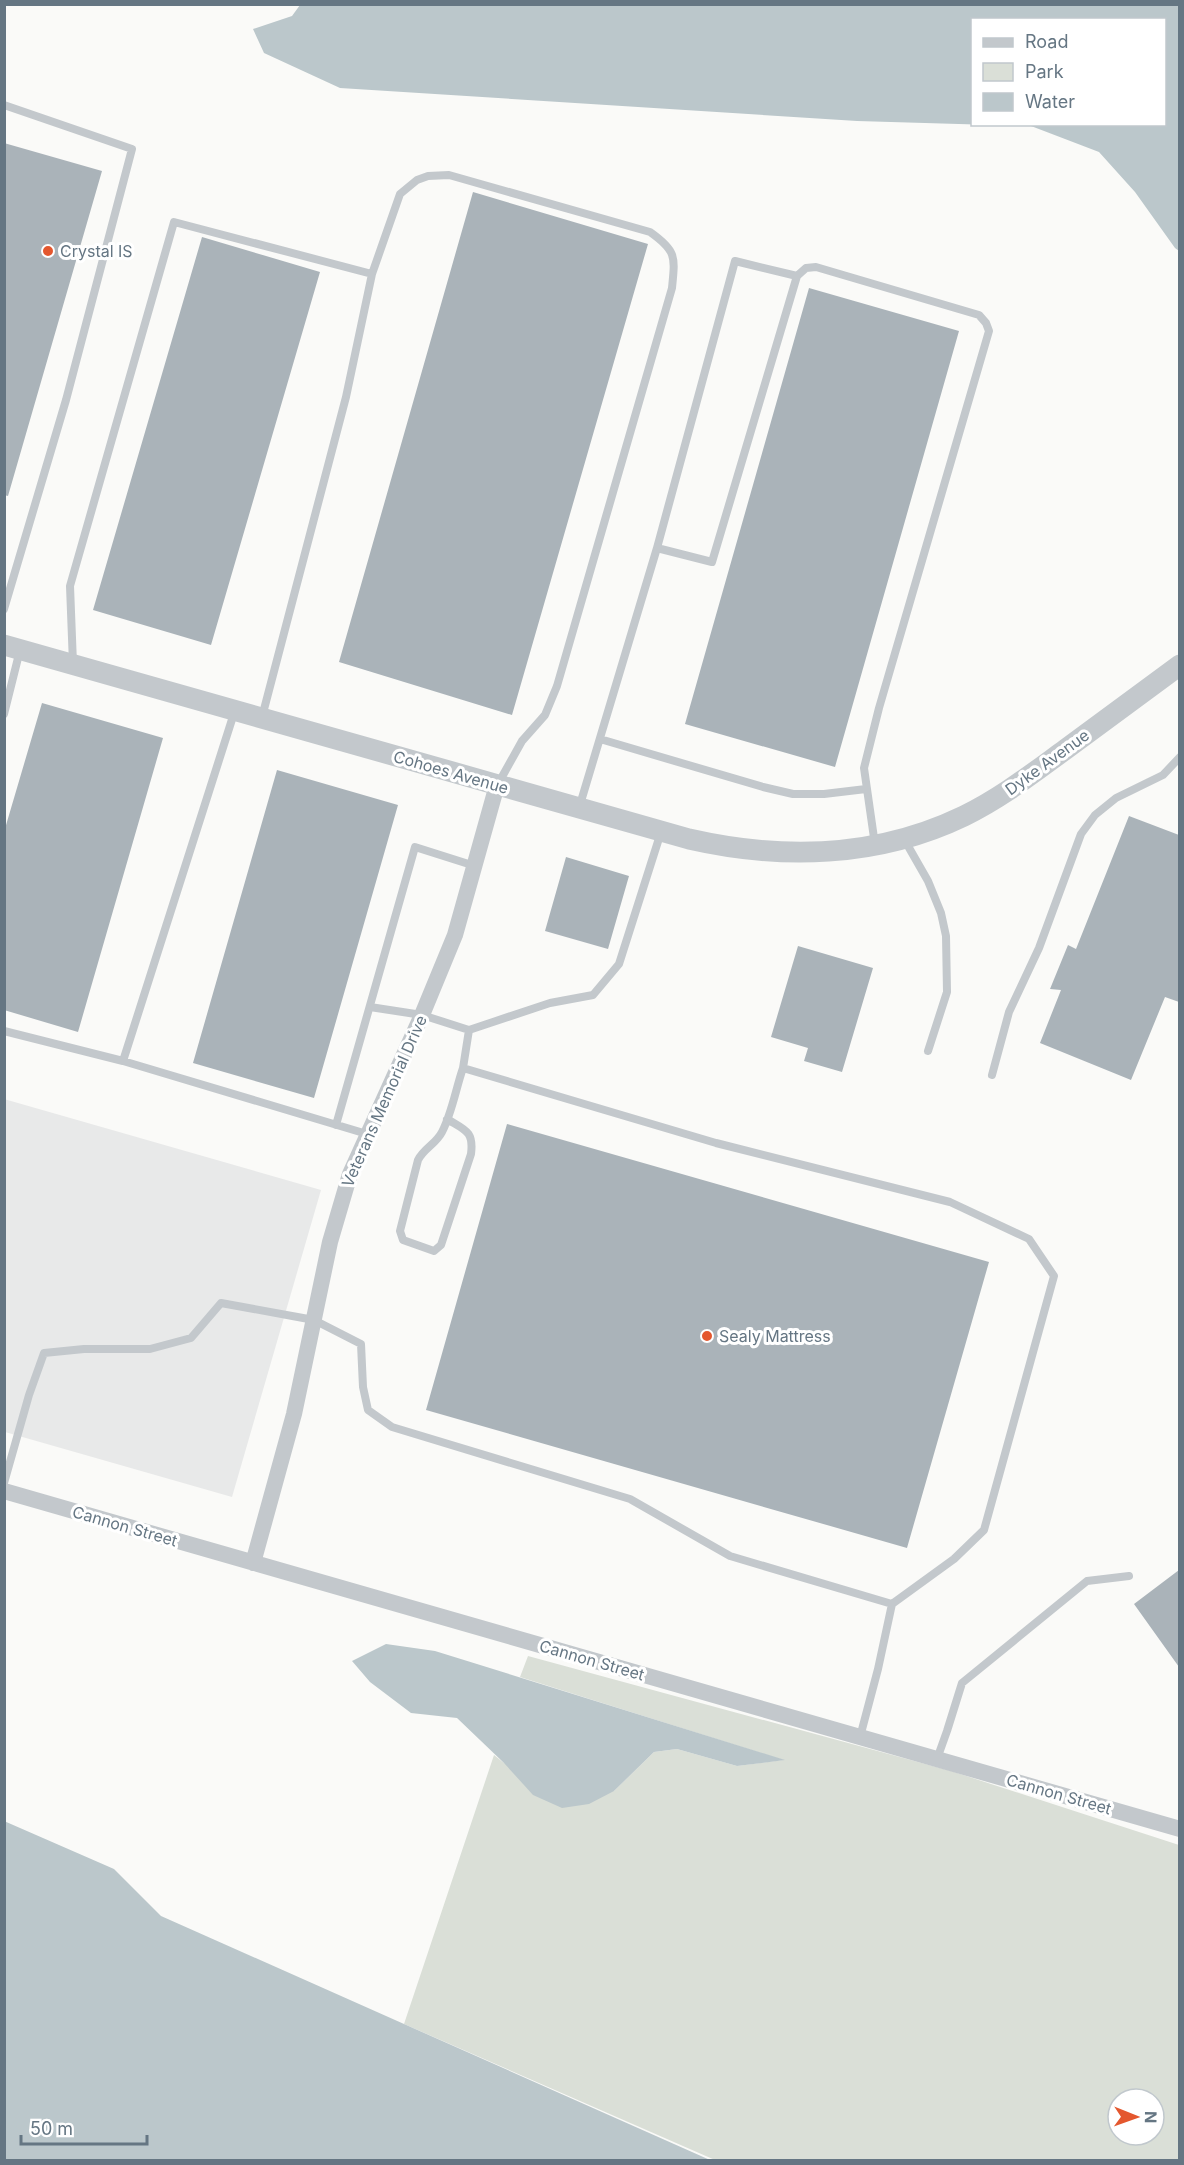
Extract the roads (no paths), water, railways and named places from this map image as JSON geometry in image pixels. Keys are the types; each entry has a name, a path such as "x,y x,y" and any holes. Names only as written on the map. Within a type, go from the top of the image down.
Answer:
{"street":[{"name":"Cohoes Avenue","path":"12,647 725,848 802,854 836,852 903,838"},
{"name":"Dyke Avenue","path":"903,838 963,816 994,800 1179,665"},
{"name":"Veterans Memorial Drive","path":"253,1563 294,1414 330,1242 350,1174 422,1016 455,935 498,785"},
{"name":"Cannon Street","path":"4,1491 1179,1829"}],"lane":[{"path":"4,105 132,149 66,400 4,609"},
{"path":"261,718 346,397 372,274 400,194 417,180 428,176 448,175 650,232 667,244 675,261 672,288 557,686 545,715 522,741 498,785"},
{"path":"73,664 70,586 174,222 372,274"},
{"path":"579,808 657,548 735,261 797,276"},
{"path":"657,548 712,562 797,276 806,268 816,267 979,315 986,323 989,331 879,708 864,768 875,845"},
{"path":"4,714 12,647"},
{"path":"123,1061 235,710"},
{"path":"600,739 793,794 824,794 866,789"},
{"path":"992,1075 1009,1012 1038,948 1081,834 1095,815 1116,798 1163,775 1179,757"},
{"path":"370,1007 422,1016 469,1030 550,1003 593,995 619,964 661,831"},
{"path":"903,838 928,880 941,913 946,936 947,992 928,1051"},
{"path":"336,1125 415,848 476,866"},
{"path":"447,1119 468,1132 472,1148 441,1245 434,1251 403,1240 400,1231 418,1160 423,1150 436,1142 444,1129 447,1119 463,1068 469,1030"},
{"path":"4,1031 123,1061 367,1134"},
{"path":"463,1068 716,1143 950,1202 1029,1239 1054,1276 984,1530 954,1559 892,1604 879,1669 860,1737"},
{"path":"4,1483 29,1395 44,1353 84,1349 150,1349 191,1338 221,1304 314,1320 361,1344 363,1387 368,1410 392,1427 630,1499 730,1556 892,1604"},
{"path":"936,1759 962,1683 1087,1581 1129,1576"}],"water":[{"path":"300,5 1179,5 1179,251 1135,192 1099,152 1031,126 1166,126 1166,18 971,18 971,124 857,121 340,88 264,53 253,29 292,16"},
{"path":"386,1644 435,1651 785,1760 737,1766 677,1749 654,1752 614,1791 589,1804 562,1808 533,1795 504,1763 457,1718 411,1713 370,1682 352,1661"},
{"path":"4,1821 114,1869 161,1916 710,2160 5,2160"}],"place":[{"name":"Crystal IS","path":"48,251"},
{"name":"Sealy Mattress","path":"707,1336"}]}
